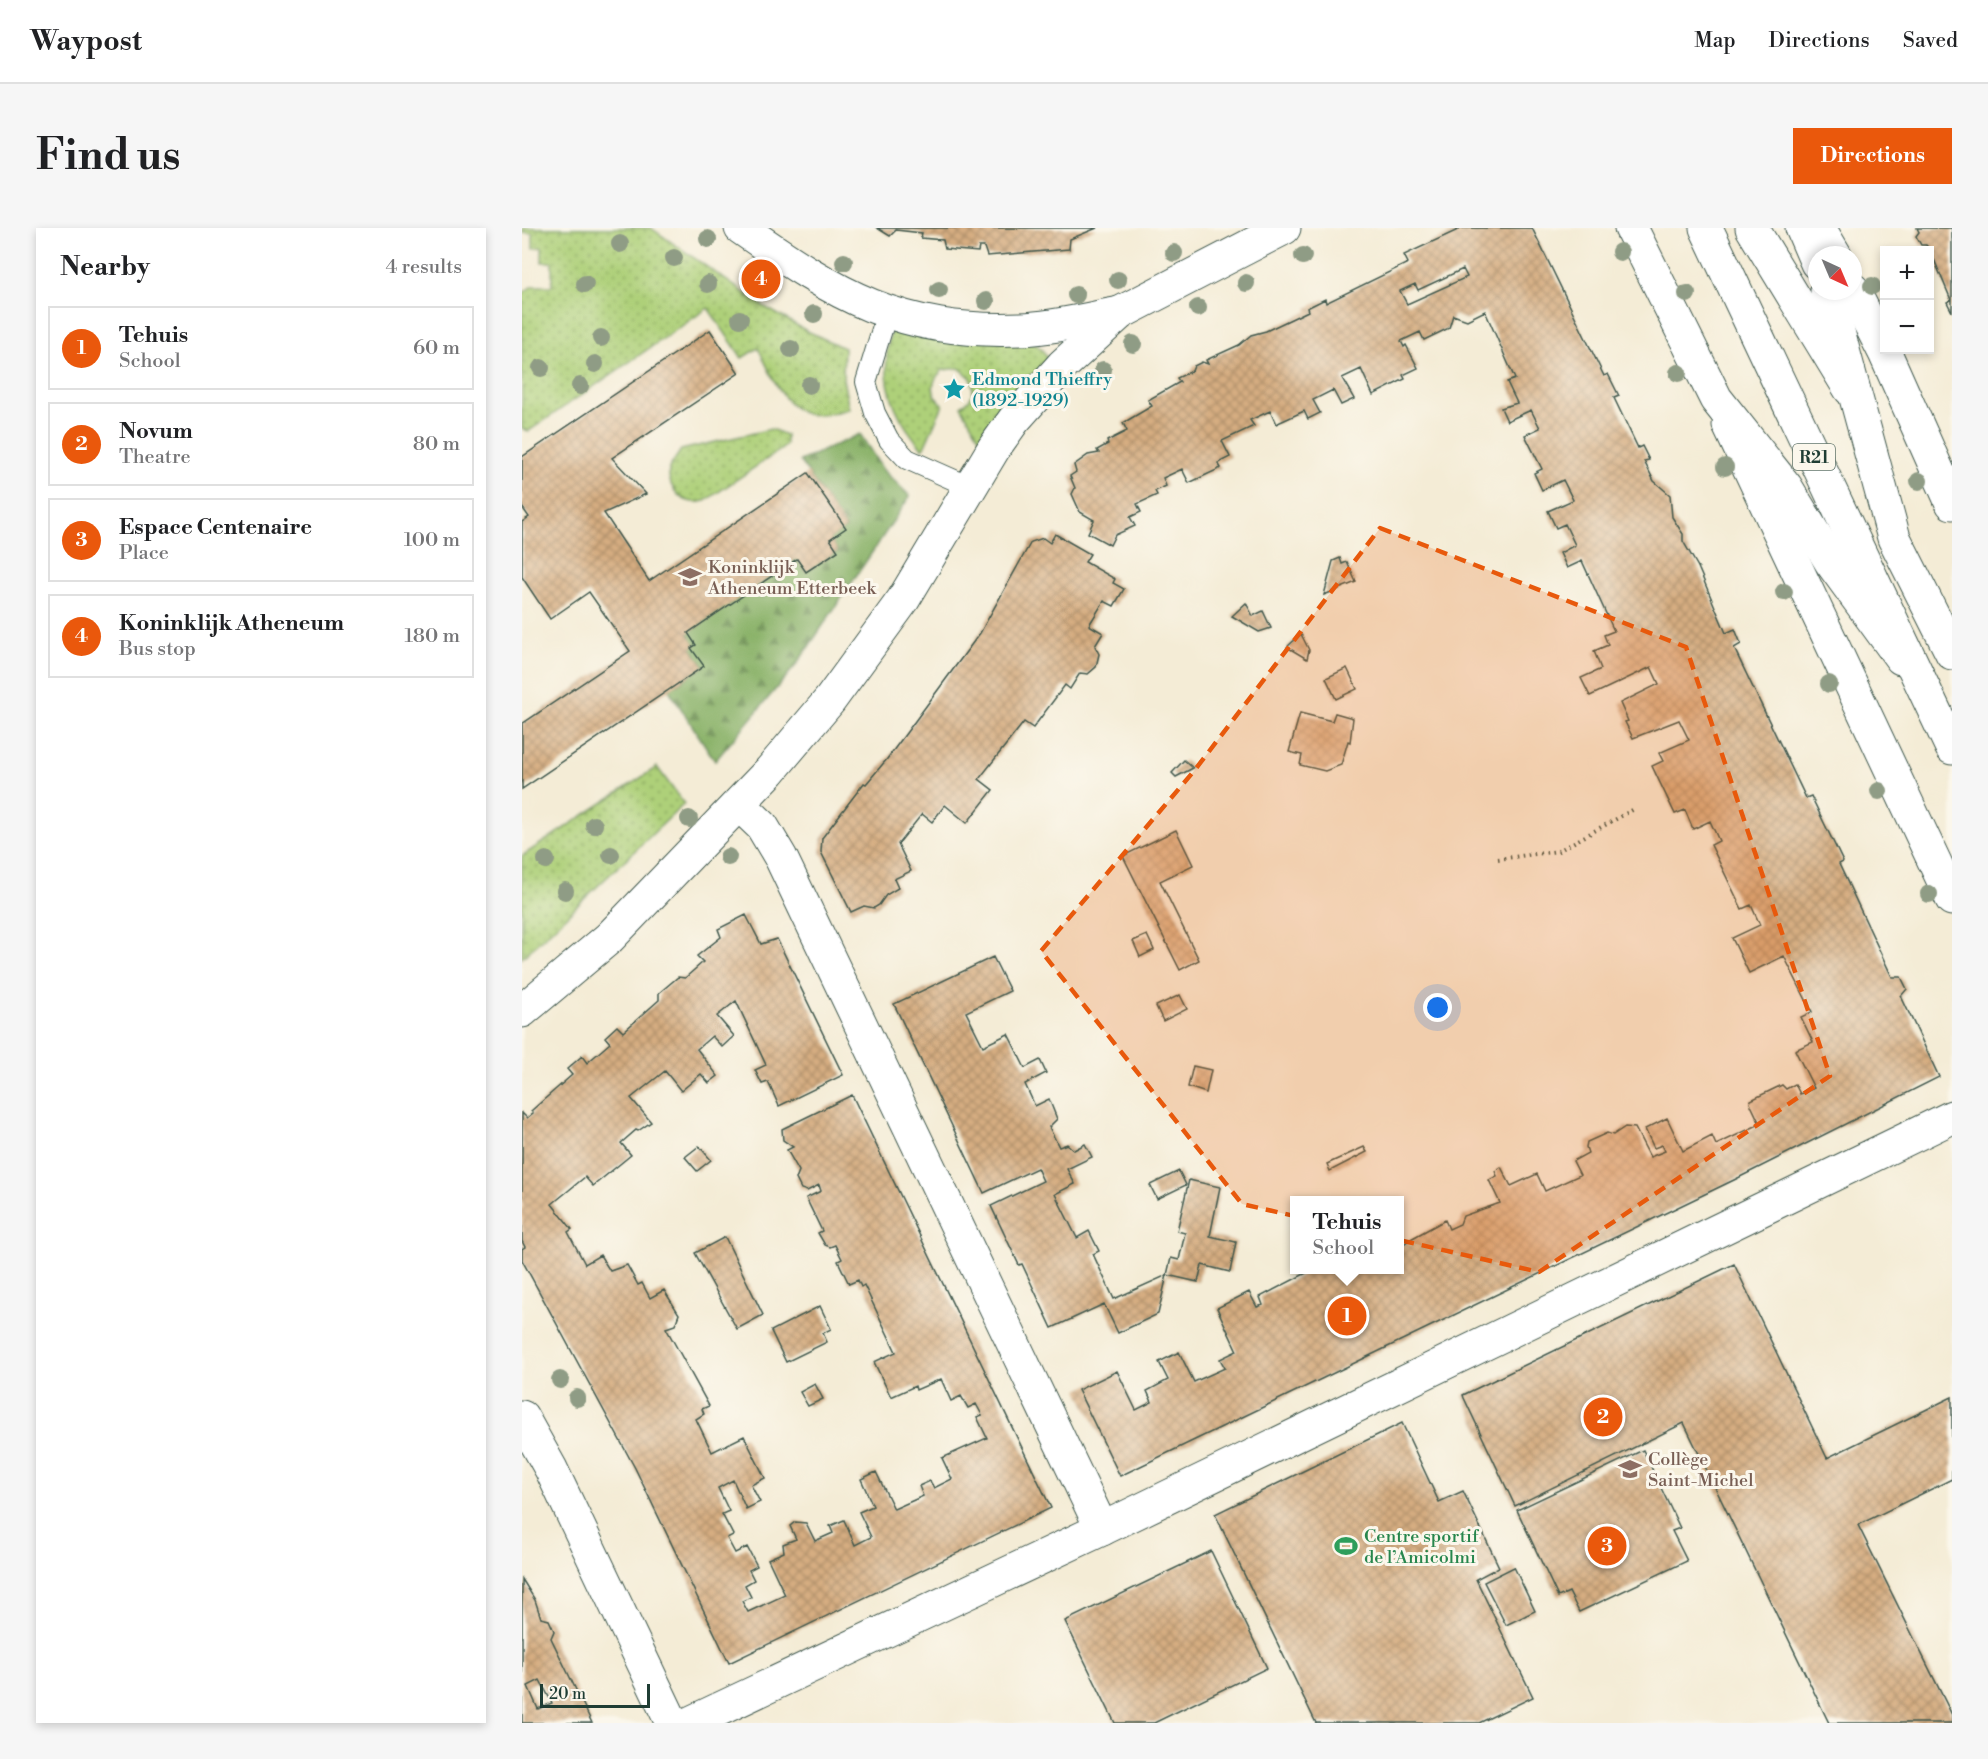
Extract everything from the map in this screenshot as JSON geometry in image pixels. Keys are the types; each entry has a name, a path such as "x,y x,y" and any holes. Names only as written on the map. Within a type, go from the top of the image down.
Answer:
{"street":[{"path":"741,228 811,277 888,313 934,324 976,330 1024,329 1120,313"},
{"path":"522,1011 609,938 739,804 815,718 872,645 903,600 970,487 1014,420 1063,365 1120,313 1284,228"},
{"path":"1631,228 1716,399 1952,899"},
{"name":"R21","path":"1706,228 1951,751"},
{"path":"1752,228 1854,396"},
{"path":"1802,228 1810,246"},
{"path":"1819,228 1830,246"},
{"path":"1829,300 1894,538 1952,653"},
{"path":"1858,300 1885,353 1952,503"},
{"path":"1043,326 1058,330 1064,338 1068,354 1063,365"},
{"path":"1716,399 1786,487 1831,562 1921,687"},
{"path":"739,804 762,826 781,858 1102,1528"},
{"path":"690,1723 1102,1528 1952,1117"},
{"path":"522,1417 551,1469 672,1723"}],"lane":[{"path":"888,313 866,382 875,413 889,440 907,459 970,487"}],"path":[{"path":"1498,859 1558,851 1636,808"}],"highlighted area":[{"path":"1380,528 1686,647 1830,1076 1539,1272 1242,1204 1041,951 1194,771"}],"green space":[{"path":"523,228 651,228 765,307 805,330 844,348 843,379 849,409 812,415 793,407 779,389 758,348 742,358 708,308 529,431 522,429 522,294 532,286 552,286 552,262 542,262 542,247 533,248 533,233 523,233"},
{"path":"892,329 1034,343 1042,349 1048,360 983,444 961,406 972,394 971,378 959,368 943,370 933,388 943,405 923,449 903,422 890,393 886,362"},
{"path":"771,429 786,435 786,444 782,449 705,501 683,499 674,489 669,476 669,468 681,450"},
{"path":"860,434 883,470 910,496 797,664 715,761 669,690 704,666 691,648 695,644 688,633 797,559 806,572 838,551 830,539 846,528 800,461"},
{"path":"657,767 684,804 522,958 522,856"}],"building":[{"path":"877,228 1097,228 1070,239 1069,249 987,256 984,247 979,247 978,252 945,249 943,240 921,238 922,233 896,230 890,236"},
{"path":"1462,228 1532,228 1604,376 1608,374 1619,396 1614,398 1638,448 1642,446 1649,460 1644,461 1654,481 1670,495 1672,517 1683,534 1683,541 1698,567 1726,633 1735,629 1741,644 1734,648 1806,798 1811,796 1843,862 1839,864 1892,977 1901,977 1907,989 1901,996 1939,1077 1734,1180 1120,1476 1078,1390 1117,1371 1136,1410 1152,1402 1147,1391 1168,1380 1159,1362 1179,1352 1194,1382 1225,1368 1220,1359 1237,1351 1217,1308 1249,1292 1257,1307 1263,1305 1260,1297 1304,1274 1404,1274 1404,1244 1409,1240 1445,1220 1449,1229 1460,1224 1463,1216 1500,1203 1489,1180 1497,1176 1495,1171 1501,1167 1511,1186 1537,1174 1545,1191 1580,1175 1573,1161 1588,1153 1587,1142 1607,1133 1613,1135 1625,1127 1635,1128 1650,1157 1665,1151 1662,1145 1654,1148 1645,1129 1667,1118 1683,1151 1712,1136 1716,1145 1760,1124 1750,1103 1751,1100 1782,1085 1786,1089 1795,1084 1800,1094 1814,1088 1795,1050 1813,1042 1801,1017 1812,1012 1784,956 1749,973 1732,938 1760,925 1751,905 1742,909 1711,845 1719,841 1710,821 1693,829 1685,810 1675,814 1652,766 1663,761 1659,753 1689,740 1679,720 1633,738 1625,722 1628,721 1620,703 1659,684 1651,667 1590,696 1581,678 1601,669 1594,651 1608,645 1604,635 1614,631 1582,561 1567,568 1560,553 1575,545 1565,524 1556,528 1548,511 1573,500 1563,480 1542,490 1534,473 1542,469 1525,435 1540,428 1531,410 1507,421 1501,408 1517,403 1507,382 1515,379 1485,311 1467,320 1453,315 1449,328 1424,340 1420,332 1401,341 1404,347 1406,345 1418,368 1403,375 1405,379 1373,395 1361,369 1342,378 1354,399 1341,405 1333,390 1313,400 1320,413 1308,419 1304,411 1276,424 1270,411 1250,420 1254,426 1222,441 1230,457 1218,463 1221,468 1189,483 1182,469 1163,478 1166,486 1155,491 1157,495 1137,504 1141,512 1130,517 1135,526 1115,535 1110,545 1088,533 1094,520 1080,512 1072,494 1075,488 1070,476 1076,472 1074,465 1088,455 1099,453 1097,450 1108,444 1107,441 1127,431 1123,423 1152,406 1148,400 1180,382 1177,378 1192,371 1194,366 1202,362 1208,364 1206,360 1239,345 1251,335 1266,331 1308,311 1307,308 1325,299 1326,303 1408,263 1404,255","holes":["1463,269 1467,277 1407,304 1400,291 1415,284 1418,290"]},
{"path":"1917,228 1952,228 1952,312 1947,302 1951,300 1934,260 1934,246 1921,245 1916,236 1919,232"},
{"path":"710,330 739,373 612,458 646,494 604,513 649,581 808,473 846,528 830,539 838,551 806,572 797,559 688,633 696,645 691,648 704,666 522,789 522,724 630,651 589,592 550,619 522,577 522,522 529,517 522,507 522,457"},
{"path":"1055,534 1090,554 1085,562 1115,579 1113,583 1124,589 1114,606 1104,601 1089,625 1103,633 1095,646 1099,654 1096,667 1088,674 1080,673 1070,689 1065,685 1033,728 1024,722 979,779 993,790 967,823 945,805 932,822 922,814 898,844 911,871 894,879 898,888 886,895 879,905 874,908 864,906 851,912 821,852 822,838 864,783 866,784 887,759 980,633 1031,542 1043,538 1050,543"},
{"path":"1340,558 1342,564 1347,562 1356,582 1324,595 1333,561"},
{"path":"1246,603 1253,616 1263,611 1271,628 1259,632 1232,616"},
{"path":"1301,634 1309,650 1307,659 1287,647"},
{"path":"1347,668 1357,689 1336,699 1326,678"},
{"path":"1300,713 1332,721 1335,713 1353,718 1350,742 1348,741 1341,765 1325,771 1300,765 1302,755 1289,752"},
{"path":"1184,760 1193,768 1176,777 1172,773"},
{"path":"1176,830 1193,865 1160,881 1199,960 1180,970 1123,856"},
{"path":"746,915 761,944 777,939 843,1075 779,1106 768,1082 762,1084 755,1070 766,1065 736,1001 717,1016 734,1036 722,1047 712,1036 697,1049 718,1076 709,1083 701,1074 681,1091 665,1071 631,1098 651,1122 638,1131 636,1130 621,1143 631,1155 593,1186 585,1177 552,1204 572,1229 568,1232 585,1264 600,1255 610,1271 627,1265 638,1285 642,1283 650,1298 664,1290 679,1314 675,1325 666,1328 709,1406 702,1409 704,1414 696,1419 712,1452 744,1436 765,1478 751,1485 760,1502 746,1509 733,1480 718,1488 729,1511 722,1514 733,1535 727,1538 735,1553 747,1547 757,1566 749,1570 754,1580 745,1585 751,1597 742,1601 748,1612 785,1595 768,1559 784,1552 783,1544 796,1539 790,1526 795,1522 806,1523 815,1541 833,1533 830,1526 844,1520 855,1545 871,1537 859,1512 873,1506 861,1479 876,1472 894,1509 923,1496 919,1486 930,1481 934,1488 952,1479 942,1458 987,1438 977,1417 982,1415 976,1404 968,1408 961,1396 951,1401 941,1379 916,1390 915,1386 891,1397 874,1362 896,1352 864,1285 861,1287 858,1280 849,1284 838,1261 842,1259 835,1245 830,1247 825,1245 818,1233 822,1231 806,1198 821,1191 819,1185 807,1191 801,1189 796,1179 799,1171 787,1150 793,1147 783,1140 782,1129 852,1095 1051,1508 729,1663 635,1468 522,1260 522,1249 525,1247 522,1241 522,1113 527,1118 533,1113 531,1111 572,1075 567,1069 582,1056 587,1063 610,1043 605,1037 617,1026 623,1032 659,1000 659,993 678,977 685,978 703,962 697,956 721,937 718,929"},
{"path":"1147,935 1154,950 1140,957 1133,941"},
{"path":"993,957 1010,991 966,1012 983,1046 1008,1034 1025,1068 1040,1060 1046,1073 1025,1084 1035,1106 1049,1099 1057,1119 1049,1127 1059,1147 1067,1144 1074,1150 1085,1144 1092,1157 1067,1169 1075,1184 1055,1194 1077,1238 1089,1231 1099,1251 1093,1254 1114,1299 1167,1275 1158,1314 1118,1333 1104,1304 1052,1328 991,1206 1043,1181 1037,1168 984,1193 894,1004"},
{"path":"1180,995 1187,1009 1163,1021 1156,1006"},
{"path":"1193,1066 1211,1070 1206,1093 1188,1087"},
{"path":"699,1146 711,1160 697,1171 685,1157"},
{"path":"1364,1147 1367,1152 1330,1171 1327,1164"},
{"path":"1179,1171 1186,1185 1157,1199 1150,1185"},
{"path":"1189,1180 1220,1187 1210,1236 1236,1242 1230,1272 1202,1265 1198,1282 1167,1275 1171,1258 1179,1260 1185,1233 1177,1231"},
{"path":"725,1237 763,1315 737,1329 695,1253"},
{"path":"1734,1264 1827,1458 1952,1397 1952,1479 1858,1525 1952,1715 1952,1723 1829,1723 1684,1423 1515,1506 1463,1395"},
{"path":"820,1306 831,1329 823,1333 827,1342 786,1362 771,1331"},
{"path":"815,1384 823,1399 808,1406 800,1392"},
{"name":"Centre sportif de l’Amicolmi","path":"1402,1423 1439,1502 1463,1491 1499,1567 1476,1579 1533,1697 1479,1723 1316,1723 1215,1514"},
{"path":"1643,1450 1680,1528 1672,1531 1687,1561 1579,1612 1569,1592 1558,1597 1517,1510"},
{"path":"1211,1551 1267,1668 1154,1723 1115,1723 1065,1621"},
{"path":"1514,1567 1535,1611 1506,1625 1484,1582"},
{"path":"522,1579 535,1600 541,1618 549,1620 554,1631 551,1638 592,1723 522,1723","holes":["540,1680 552,1703 538,1709 528,1686"]}],"place":[{"name":"Koninklijk Atheneum","path":"761,279"},
{"name":"Edmond Thieffry (1892-1929)","path":"954,389"},
{"name":"Koninklijk Atheneum Etterbeek","path":"690,577"},
{"name":"Tehuis","path":"1347,1316"},
{"name":"Novum","path":"1603,1417"},
{"name":"Collège Saint-Michel","path":"1630,1469"},
{"name":"Centre sportif de l’Amicolmi","path":"1346,1546"},
{"name":"Espace Centenaire","path":"1607,1546"}]}
